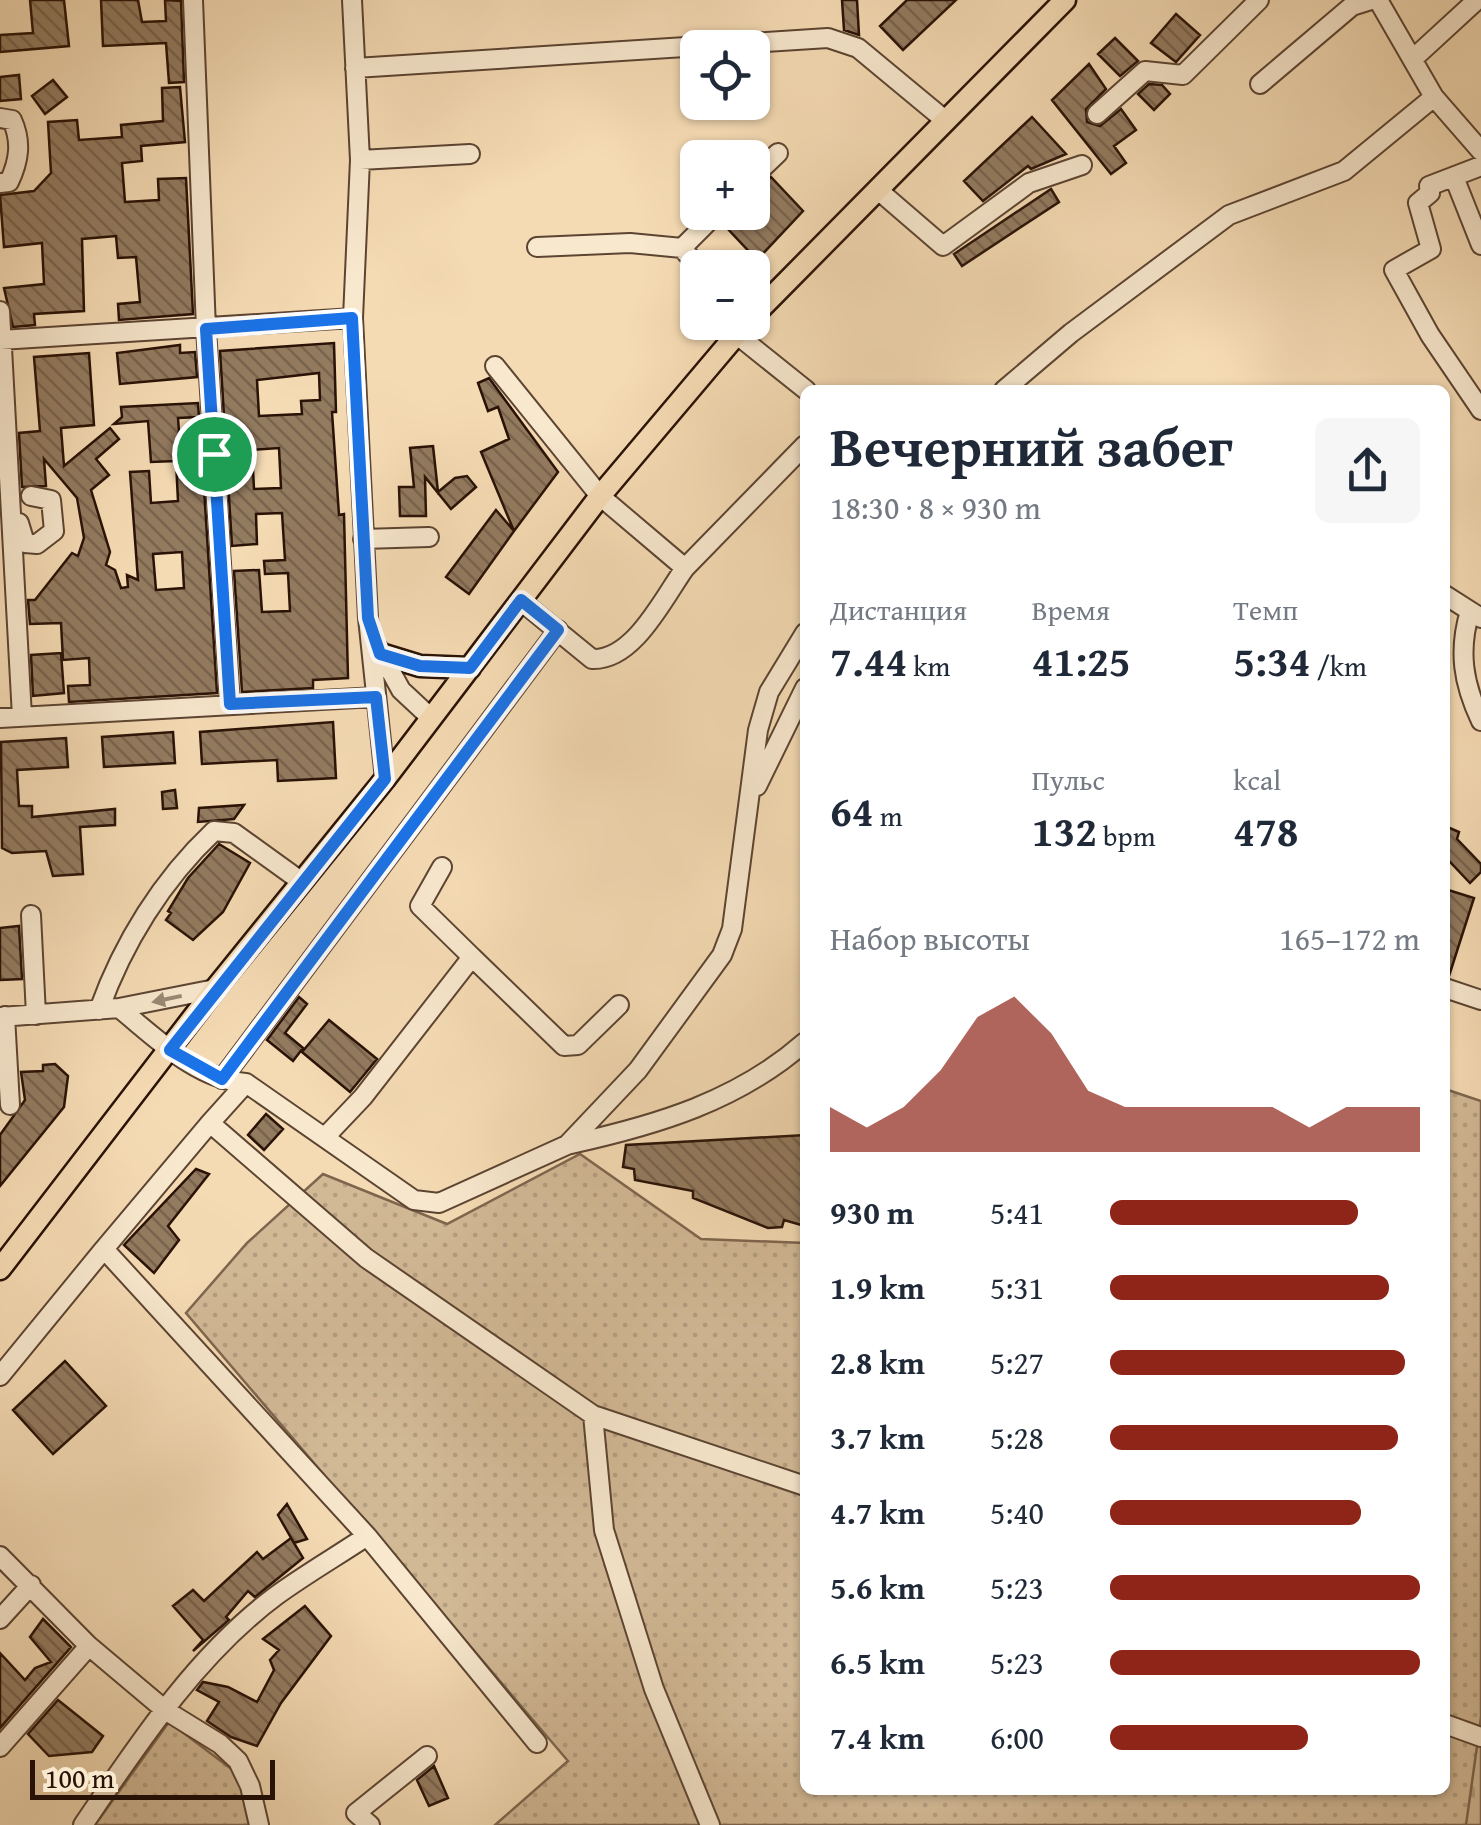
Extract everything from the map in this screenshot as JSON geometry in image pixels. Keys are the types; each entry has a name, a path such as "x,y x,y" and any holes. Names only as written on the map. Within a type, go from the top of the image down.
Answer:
{"main road":[{"path":"770,299 1065,0"},
{"path":"0,1268 216,988 385,779 600,496 731,340"},
{"path":"380,654 420,666 470,668"}],"street":[{"path":"193,0 206,329 230,704"},
{"path":"352,0 360,160 352,318 368,618 385,779"},
{"path":"1097,114 1145,71 1183,76 1259,0"},
{"path":"1260,84 1352,6 1370,0"},
{"path":"1378,0 1414,56 1434,97 1478,140"},
{"path":"1414,56 1477,0"},
{"path":"356,68 828,38 858,48 946,121"},
{"path":"1010,385 1071,333 1229,215 1344,172 1434,97"},
{"path":"0,118 12,120 18,134 18,164 9,182 0,183"},
{"path":"770,160 778,152"},
{"path":"360,160 470,154"},
{"path":"878,190 944,246 1029,183 1082,165"},
{"path":"1481,166 1429,186 1430,194 1418,203 1431,249 1394,270 1430,335 1481,410"},
{"path":"1454,177 1481,246"},
{"path":"537,247 630,242 682,248 700,230"},
{"path":"0,311 6,522 22,717"},
{"path":"1,340 352,318"},
{"path":"758,340 801,385"},
{"path":"495,366 600,496 686,568"},
{"path":"521,600 592,659 615,655 634,638 686,568 800,450"},
{"path":"6,522 22,523 25,543 48,540 54,530 51,500 32,496"},
{"path":"363,539 429,538"},
{"path":"1450,599 1475,614 1461,640 1462,660 1481,721"},
{"path":"368,618 380,654 400,690 431,718"},
{"path":"222,1079 558,630"},
{"path":"567,1145 638,1070 729,942 753,795 758,730 769,692 800,641"},
{"path":"0,718 376,697"},
{"path":"753,795 800,698"},
{"path":"99,1010 113,972 152,903 214,831 234,833 302,882"},
{"path":"442,867 420,906 564,1046 578,1045 619,1004"},
{"path":"31,915 36,1015"},
{"path":"325,1137 363,1097 472,957"},
{"path":"10,1105 2,1017 119,1008 216,988"},
{"path":"1450,990 1481,1000"},
{"path":"119,1008 170,1050 222,1079 246,1084 392,1187 414,1200 439,1203 567,1145 647,1126 721,1099 772,1071 800,1046"},
{"path":"0,1376 246,1084"},
{"path":"210,1123 366,1258 593,1415 800,1484"},
{"path":"104,1249 367,1536 537,1743"},
{"path":"593,1415 604,1530 654,1689 710,1825"},
{"path":"84,1825 164,1710 256,1612 367,1536"},
{"path":"0,1556 89,1646 164,1710 220,1744 238,1761 250,1786 259,1825"},
{"path":"0,1620 31,1586"},
{"path":"0,1747 89,1646"},
{"path":"1450,1726 1481,1737"},
{"path":"357,1821 427,1756"}],"green space":[{"path":"1450,1091 1481,1101 1481,1825 495,1825 568,1761 186,1313 247,1243 323,1174 447,1224 580,1154 701,1239 800,1243 800,1795 1450,1795"},
{"path":"1481,1718 1481,1825 1466,1825"},
{"path":"169,1722 238,1774 249,1825 95,1825"}],"building":[{"path":"30,0 64,0 69,46 0,52 0,35 33,33"},
{"path":"101,0 138,0 142,22 166,21 165,0 181,1 184,82 169,83 166,43 103,46"},
{"path":"842,0 857,0 859,35 844,30"},
{"path":"907,0 956,0 903,50 880,26"},
{"path":"1176,14 1200,35 1176,62 1151,43"},
{"path":"1115,38 1138,61 1120,76 1098,54"},
{"path":"1089,64 1106,89 1086,109 1087,122 1100,126 1121,109 1136,130 1114,146 1126,163 1111,174 1052,100"},
{"path":"19,75 21,99 0,101 0,77"},
{"path":"53,80 67,97 45,114 32,96"},
{"path":"1149,84 1162,85 1170,94 1154,110 1138,94"},
{"path":"180,87 185,142 141,146 142,161 122,163 125,202 159,200 158,179 186,178 193,314 119,320 118,304 140,302 136,257 118,258 116,236 82,239 84,311 34,314 35,325 13,327 4,288 44,284 42,243 4,247 0,195 34,191 51,173 48,122 77,120 79,140 122,137 121,125 163,121 162,88"},
{"path":"1032,117 1066,154 1031,169 1028,166 983,201 964,181"},
{"path":"770,178 803,211 766,250 748,250 729,230 770,230"},
{"path":"1051,189 1059,202 962,266 954,254"},
{"path":"334,343 336,412 332,412 339,515 344,514 348,678 313,680 313,688 242,692 234,571 259,570 262,612 290,611 288,573 265,574 264,561 285,560 282,513 256,514 257,544 232,546 220,351","holes":["319,373 320,400 301,401 302,414 259,416 257,380","279,448 281,488 254,489 252,450"]},
{"path":"180,345 180,353 195,352 197,377 120,384 117,353"},
{"path":"89,353 94,425 61,428 64,466 110,428 119,439 96,459 109,475 91,490 110,552 106,565 115,570 121,588 128,587 127,575 138,580 130,472 149,471 151,503 178,501 176,461 151,462 148,421 114,424 122,417 121,407 198,403 199,417 178,418 181,458 202,457 217,693 69,702 68,686 90,685 89,658 63,660 61,623 30,624 28,600 35,600 72,553 78,556 84,538 77,498 44,459 46,486 22,487 19,433 40,431 34,357","holes":["182,552 184,588 156,590 153,554"]},
{"path":"489,378 558,472 514,531 481,452 509,439 498,407 488,411 478,383"},
{"path":"433,446 438,492 455,478 467,476 476,487 451,509 425,477 426,516 400,516 399,487 414,487 410,448"},
{"path":"496,510 514,531 469,594 446,577"},
{"path":"61,653 64,693 33,696 31,655"},
{"path":"333,722 336,778 278,781 277,760 202,764 200,732"},
{"path":"173,732 175,763 104,767 102,737"},
{"path":"66,738 68,767 17,770 19,806 32,806 32,817 115,809 115,825 80,827 83,874 53,876 46,851 12,853 2,848 1,742"},
{"path":"175,790 177,808 163,809 162,792"},
{"path":"244,805 234,819 198,822 199,808"},
{"path":"1450,828 1459,832 1457,839 1481,864 1481,872 1470,883 1450,862"},
{"path":"219,844 250,863 223,912 193,940 166,920 171,913 168,911 188,878"},
{"path":"1450,891 1474,898 1450,973"},
{"path":"19,926 22,979 0,980 0,928"},
{"path":"299,997 307,1004 285,1033 303,1048 293,1061 267,1040"},
{"path":"329,1020 377,1059 350,1092 302,1052"},
{"path":"55,1064 68,1076 64,1107 0,1186 0,1135 25,1100 21,1072 43,1071 43,1065"},
{"path":"266,1114 283,1129 264,1150 248,1135"},
{"path":"800,1135 800,1225 784,1220 782,1227 768,1228 693,1198 693,1191 635,1180 634,1169 623,1167 626,1145"},
{"path":"196,1169 209,1174 168,1226 179,1240 154,1273 124,1245"},
{"path":"65,1361 106,1406 53,1454 13,1410"},
{"path":"287,1504 307,1539 294,1543 278,1515"},
{"path":"291,1538 303,1558 255,1597 248,1591 226,1617 229,1620 193,1651 203,1640 173,1606 193,1590 204,1601 257,1552 263,1559"},
{"path":"305,1606 331,1636 281,1703 257,1746 231,1737 207,1721 219,1702 197,1690 203,1682 228,1687 257,1702 274,1670 270,1660 279,1650 263,1639"},
{"path":"43,1619 71,1647 0,1728 0,1653 25,1680 35,1668 51,1662 30,1637"},
{"path":"58,1700 103,1736 92,1752 49,1756 28,1734"},
{"path":"434,1766 448,1798 429,1806 417,1780"}],"route":[{"path":"352,318 368,618 380,654 420,666 470,668 521,600 558,630 222,1079 170,1050 385,779 376,697 230,704 214,454 206,329 352,318"}]}
